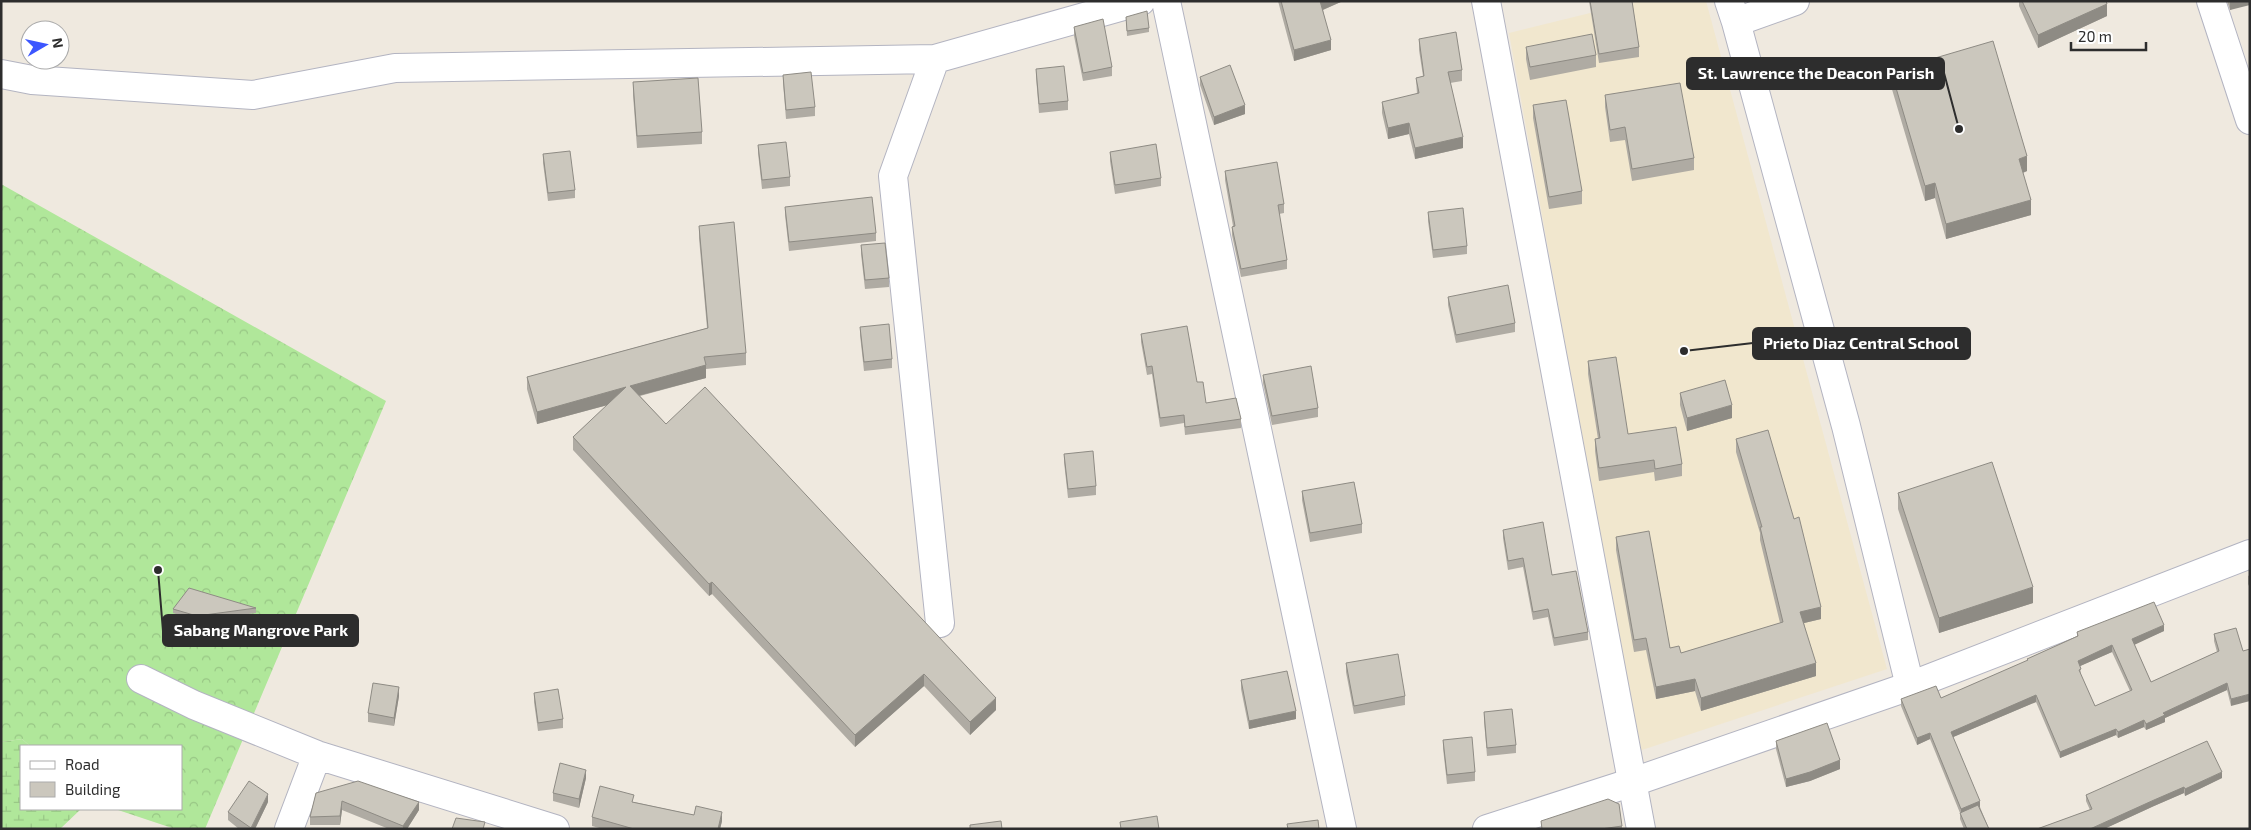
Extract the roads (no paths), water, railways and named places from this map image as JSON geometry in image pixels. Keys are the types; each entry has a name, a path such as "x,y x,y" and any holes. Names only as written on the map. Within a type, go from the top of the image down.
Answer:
{"street":[{"path":"1,74 32,80 253,95 395,68 935,59 1140,1"},
{"path":"1166,1 1342,829"},
{"path":"1486,1 1634,782 1641,829"},
{"path":"1795,1 1732,12 1846,426 1910,686"},
{"path":"2211,1 2248,107"},
{"path":"935,59 893,176 940,623"},
{"path":"1487,829 1634,782 1910,686 2250,554"},
{"path":"142,679 194,705 318,755 555,829"},
{"path":"289,829 318,755"}],"place":[{"name":"St. Lawrence the Deacon Parish","path":"1959,129"},
{"name":"Prieto Diaz Central School","path":"1684,351"},
{"name":"Sabang Mangrove Park","path":"158,570"}]}
